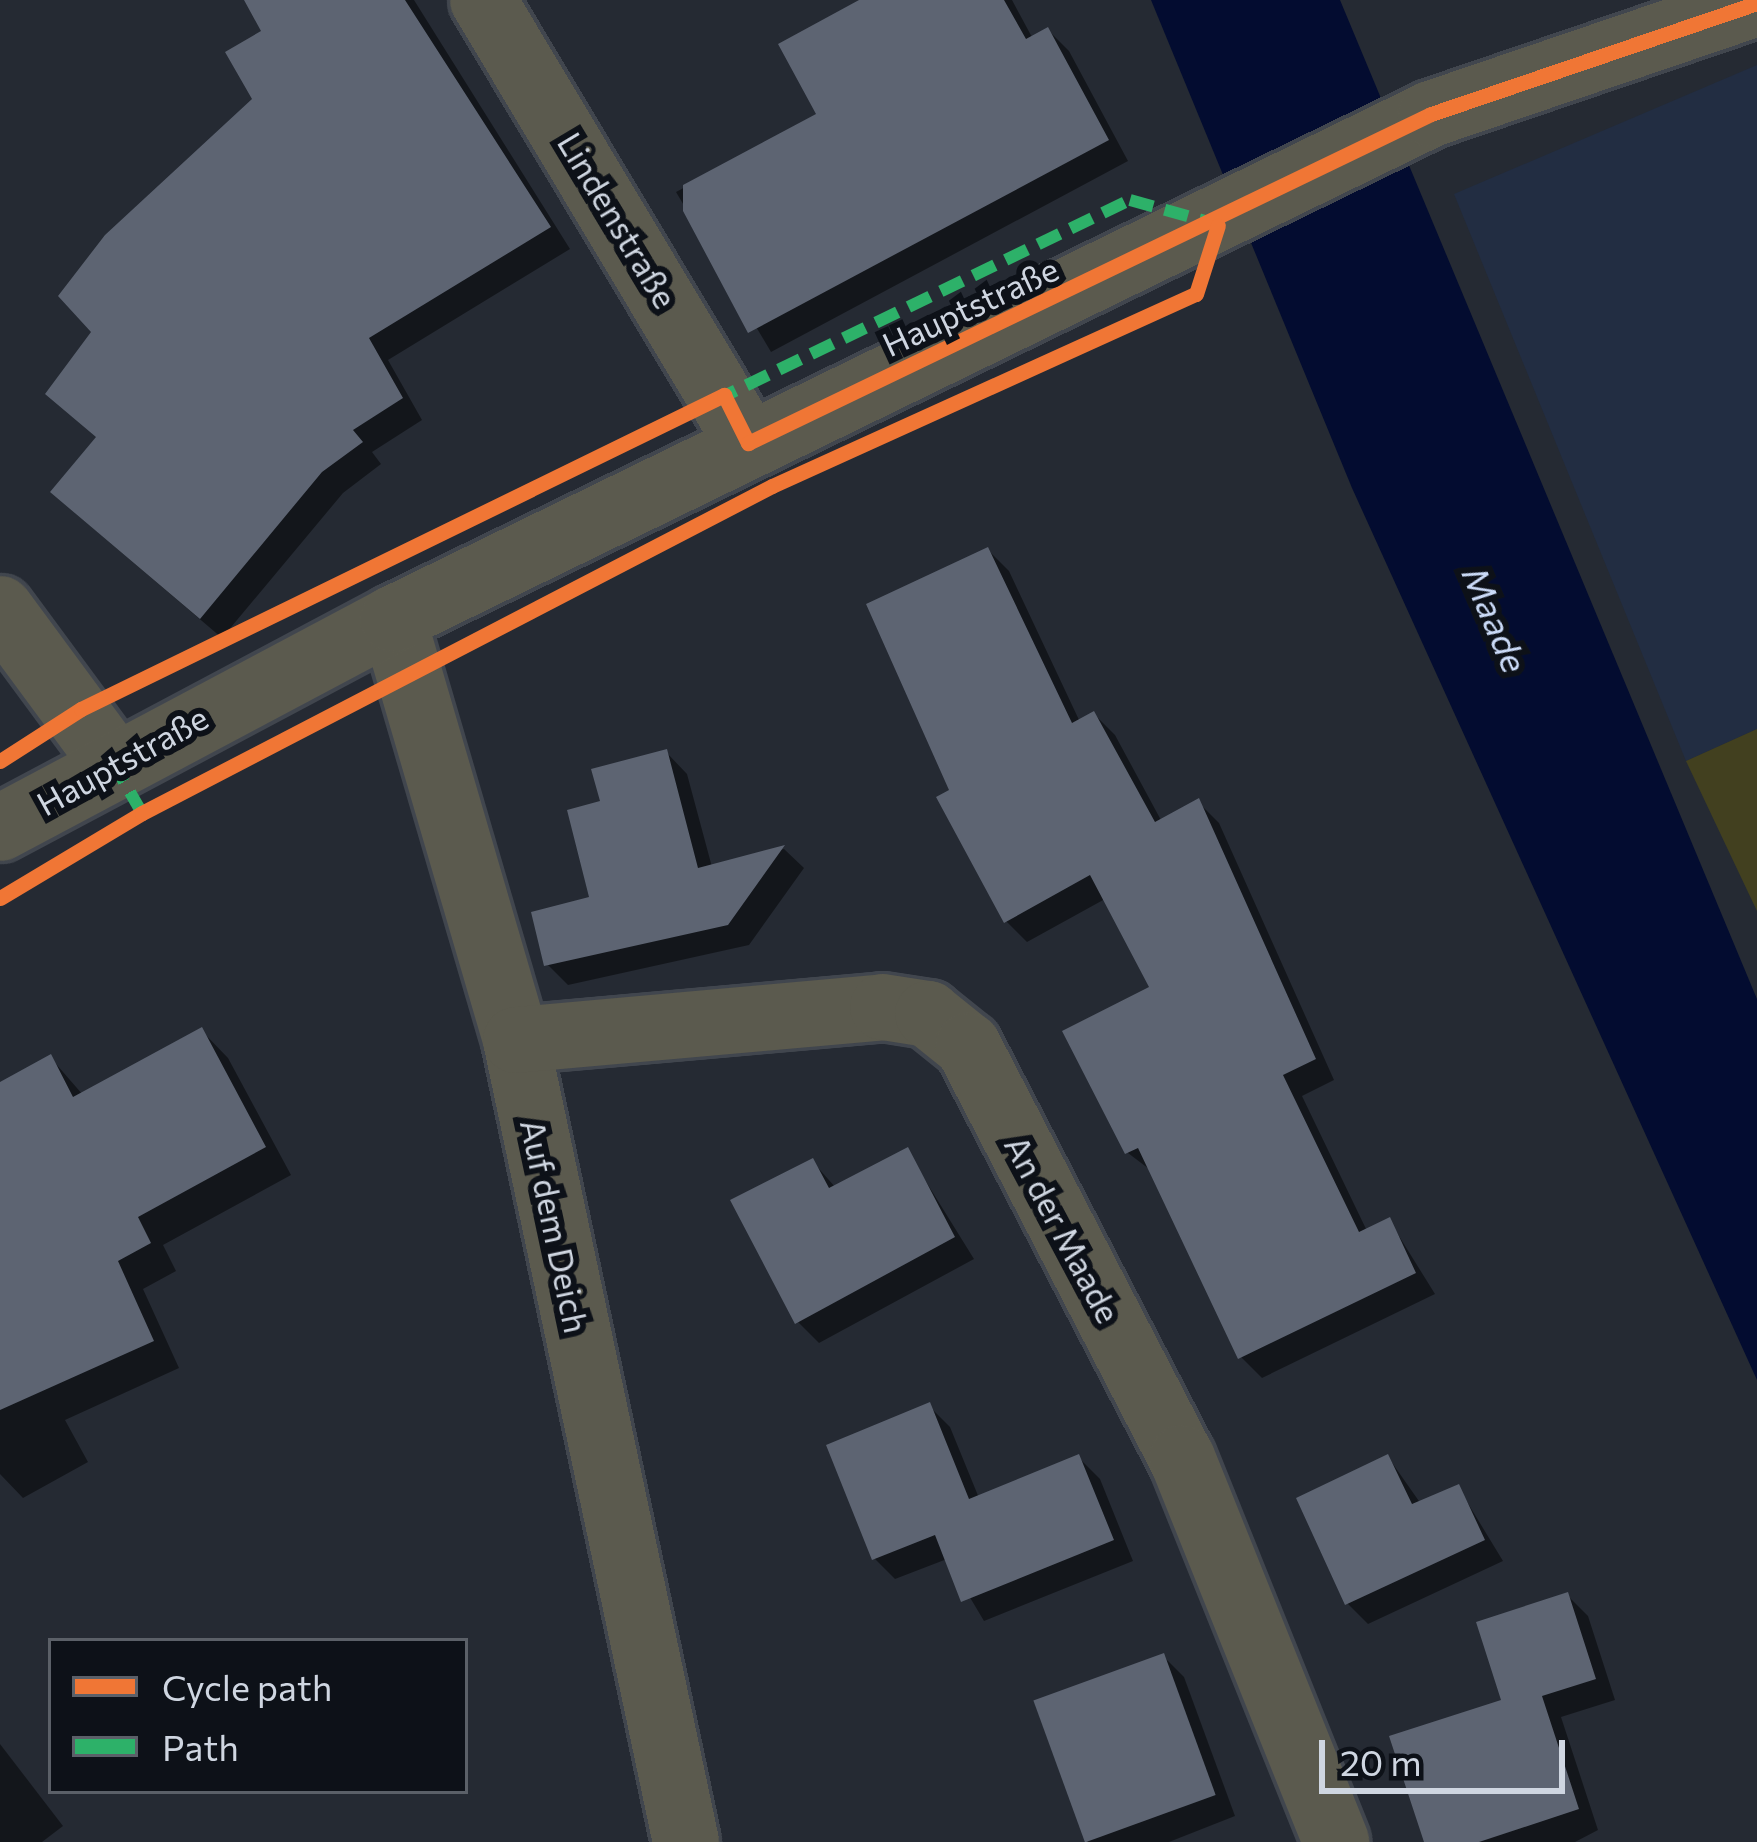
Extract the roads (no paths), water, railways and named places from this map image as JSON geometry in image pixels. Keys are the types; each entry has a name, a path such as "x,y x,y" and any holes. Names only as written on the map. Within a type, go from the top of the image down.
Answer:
{"street":[{"name":"Lindenstraße","path":"483,0 748,443"},
{"name":"Hauptstraße","path":"0,828 112,761 393,619 748,443 1192,237 1431,114 1757,3"},
{"path":"0,609 112,761"},
{"name":"Auf dem Deich","path":"393,619 516,1040 686,1842"},
{"name":"An der Maade","path":"516,1040 883,1007 928,1014 968,1046 1182,1458 1336,1842"}],"water":[{"name":"Maade","path":"1151,0 1340,0 1757,999 1757,1380 1352,488"}]}
